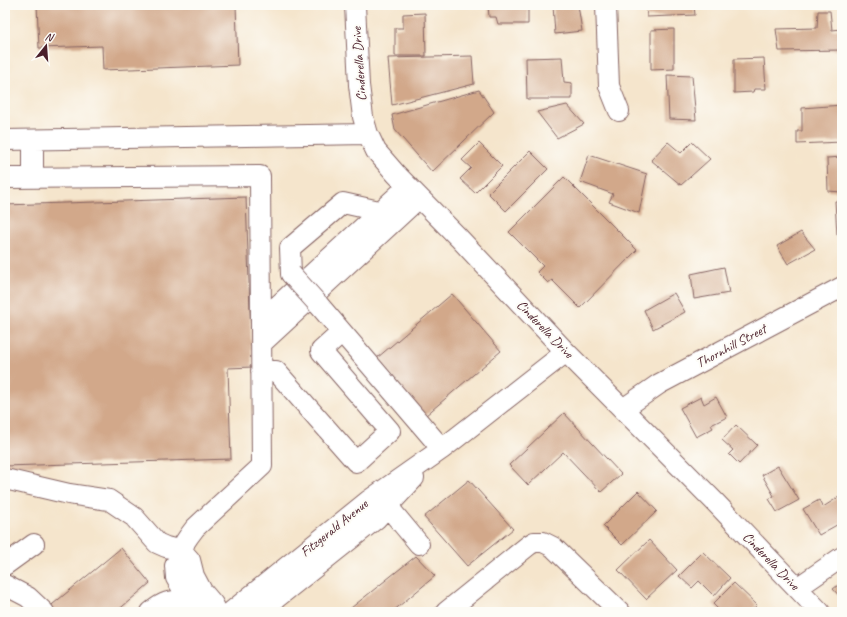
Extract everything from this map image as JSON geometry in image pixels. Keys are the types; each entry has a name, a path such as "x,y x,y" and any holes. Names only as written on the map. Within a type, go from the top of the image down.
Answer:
{"street":[{"name":"Cinderella Drive","path":"356,5 359,85 363,117 368,134 376,151 413,192 459,238 566,352 820,612"},
{"path":"606,5 609,86 619,110"},
{"path":"5,140 368,134"},
{"path":"33,140 33,177"},
{"path":"5,178 260,176 262,466 195,528 185,542 175,566 175,572 176,578 192,606"},
{"path":"261,321 379,211 413,192"},
{"path":"261,344 413,192"},
{"path":"379,211 343,203 290,248 291,274 442,449"},
{"name":"Thornhill Street","path":"623,409 659,384 842,287"},
{"path":"261,371 276,371 356,462 390,431 321,350 342,332"},
{"name":"Fitzgerald Avenue","path":"259,612 376,519 383,500 442,449 566,352"},
{"path":"5,478 69,494 109,500 134,517 157,543 182,551 190,560 194,576 202,591 213,604 217,612"},
{"path":"383,500 419,544"},
{"name":"Fitzgerald Avenue","path":"231,612 368,501 383,500"},
{"path":"446,612 528,545 534,542 543,542 553,547 620,612"},
{"path":"5,565 34,544"},
{"path":"797,588 842,557"},
{"path":"5,585 28,597 44,612"},
{"path":"151,612 167,602 192,606"}],"building":[{"path":"37,5 236,5 238,65 103,70 102,46 39,48"},
{"path":"488,5 528,5 528,24 498,24 496,17 489,17"},
{"path":"553,5 578,5 582,31 555,34"},
{"path":"646,5 694,5 695,15 647,17"},
{"path":"818,11 830,11 832,30 842,29 842,50 779,51 776,29 817,28"},
{"path":"425,13 426,56 395,56 395,28 403,28 403,14"},
{"path":"674,29 674,69 651,70 651,30"},
{"path":"472,56 474,84 392,105 388,58"},
{"path":"562,57 564,82 572,83 572,99 527,99 526,58"},
{"path":"764,58 766,89 754,89 753,92 734,93 734,59"},
{"path":"667,75 692,76 696,120 669,119"},
{"path":"479,90 494,112 432,172 395,130 392,115"},
{"path":"567,105 584,124 557,138 537,112"},
{"path":"842,105 842,142 797,144 797,131 802,131 802,108"},
{"path":"668,142 681,153 692,142 710,159 681,185 651,160"},
{"path":"479,143 502,166 475,193 460,179 471,168 462,160"},
{"path":"530,151 548,169 506,211 488,193"},
{"path":"589,155 647,174 639,213 609,202 613,194 580,182"},
{"path":"842,157 842,192 828,191 827,158"},
{"path":"564,177 637,250 580,308 552,280 548,283 537,272 543,266 509,232"},
{"path":"246,197 252,367 228,368 231,459 5,466 5,205"},
{"path":"835,201 842,201 842,235 837,235"},
{"path":"801,232 815,249 788,264 777,246"},
{"path":"724,267 729,293 694,299 691,274"},
{"path":"674,293 685,312 653,329 644,310"},
{"path":"452,294 501,351 425,416 377,358"},
{"path":"701,397 704,404 716,397 727,417 711,425 713,428 696,437 680,408"},
{"path":"564,413 621,474 601,492 563,452 528,485 509,465"},
{"path":"736,425 757,445 739,464 729,454 733,450 722,440"},
{"path":"778,466 799,500 777,512 769,499 774,496 762,475"},
{"path":"469,480 513,529 467,566 424,517"},
{"path":"638,491 657,511 622,545 603,526"},
{"path":"842,495 842,522 819,535 803,509 819,500 823,507"},
{"path":"649,540 677,570 646,599 618,570"},
{"path":"121,548 150,583 116,612 49,612 47,609"},
{"path":"703,552 730,578 714,596 699,581 692,588 679,576"},
{"path":"416,556 435,576 392,612 346,612"},
{"path":"842,582 842,599 833,589"},
{"path":"734,583 757,605 750,612 721,612 713,604"}]}
